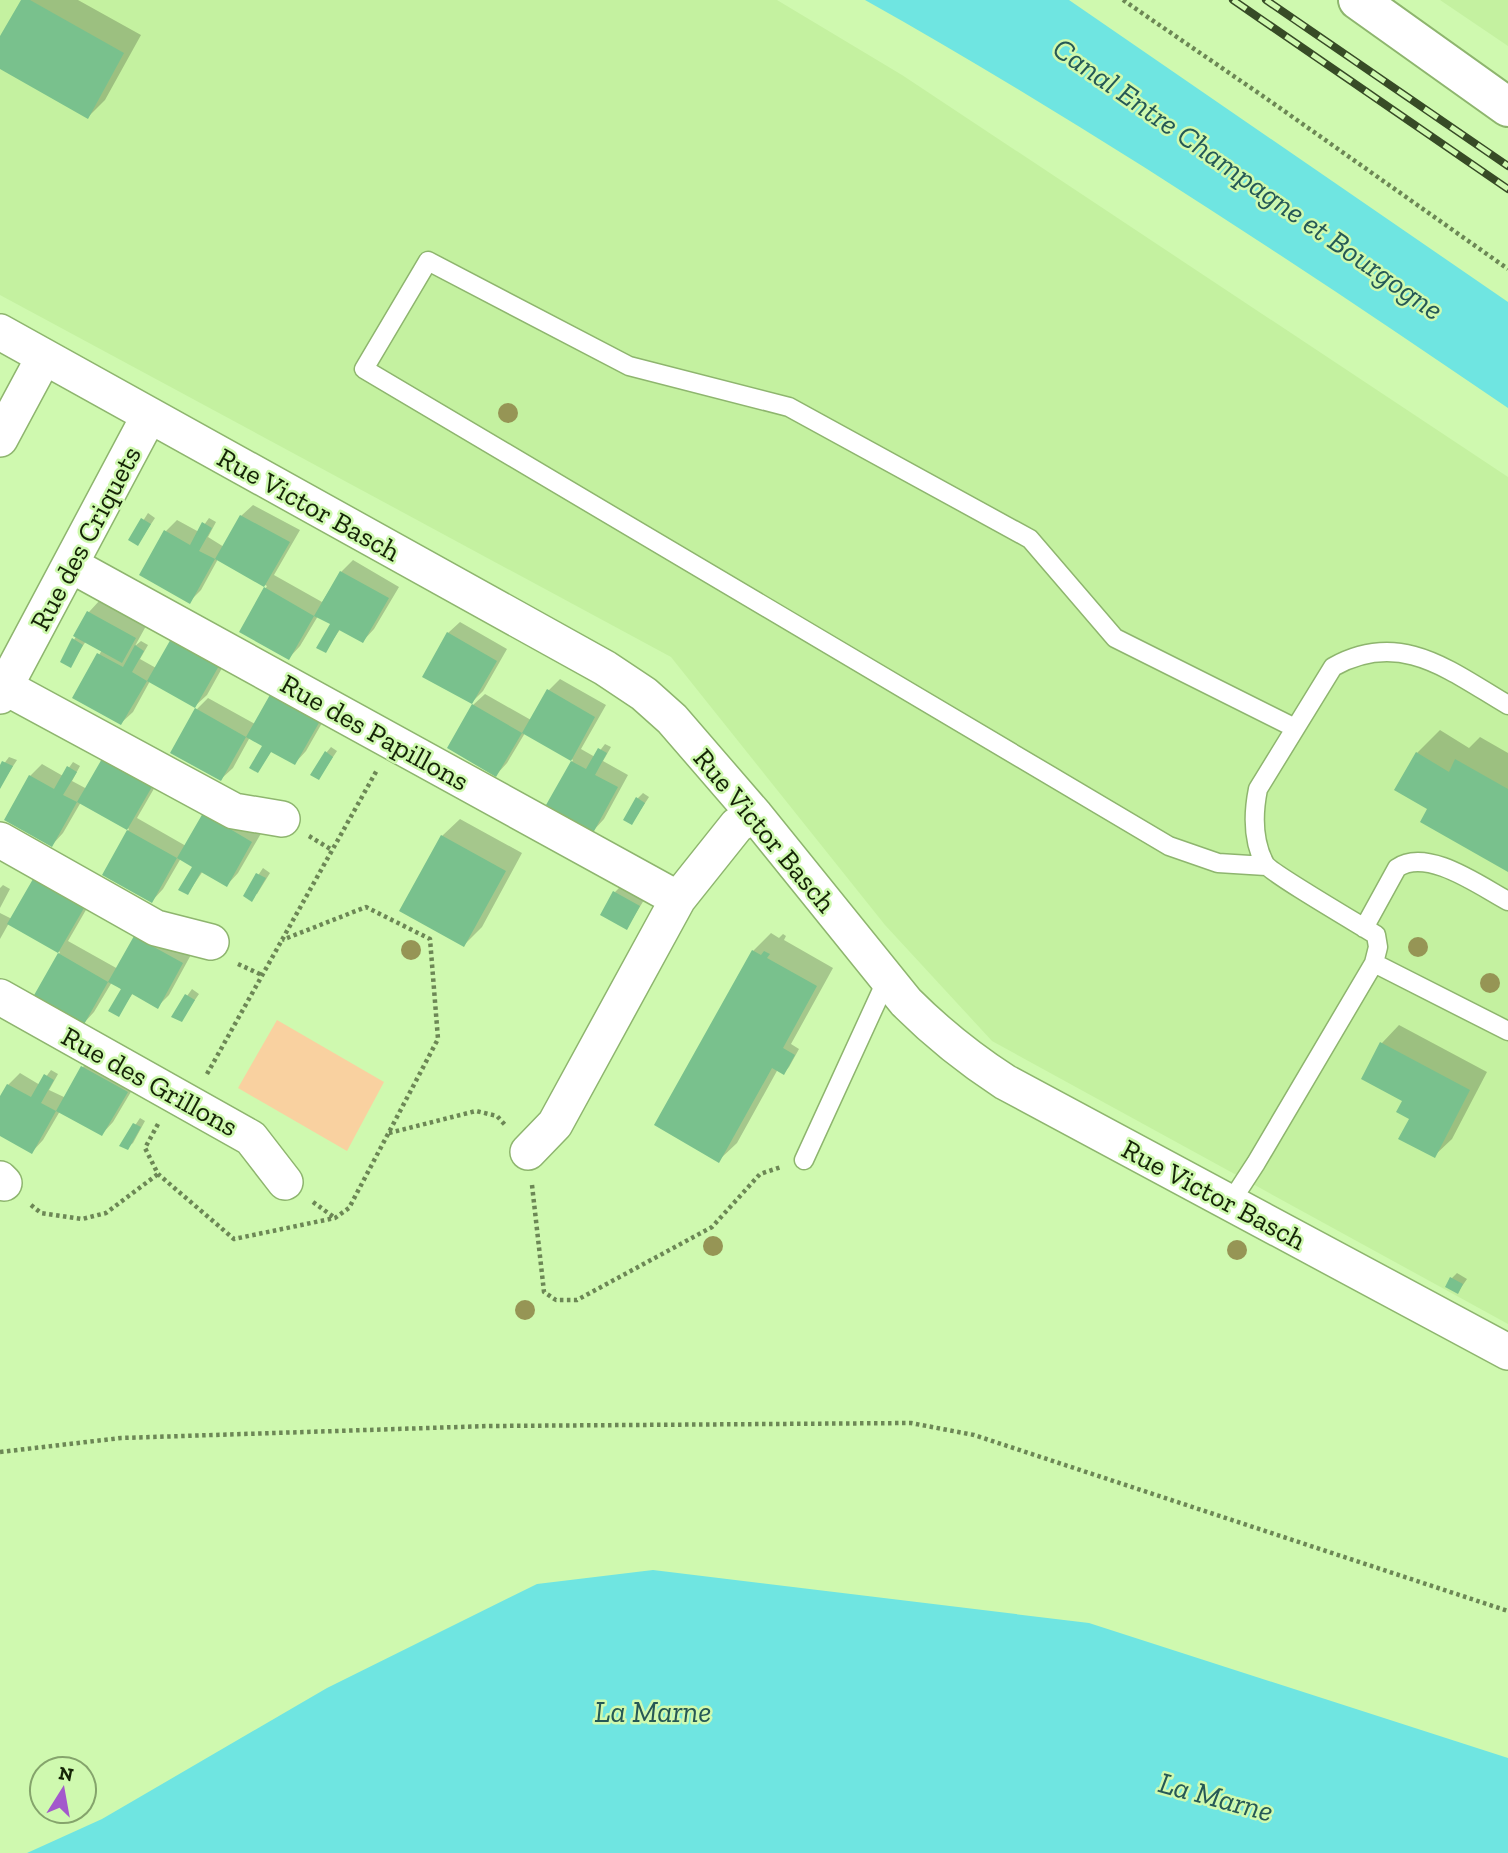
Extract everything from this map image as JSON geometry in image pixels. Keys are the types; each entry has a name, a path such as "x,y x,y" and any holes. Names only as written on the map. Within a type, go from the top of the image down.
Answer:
{"street":[{"path":"1358,0 1508,107"},
{"name":"Rue Victor Basch","path":"0,332 605,668 644,694 672,719 755,815 887,979 933,1029 973,1061 1005,1082 1508,1352"},
{"path":"0,439 44,357"},
{"name":"Rue des Criquets","path":"3,692 149,416"},
{"name":"Rue des Papillons","path":"71,565 678,899"},
{"path":"3,692 234,811 282,819"},
{"path":"528,1152 555,1124 678,899 737,825 755,815"},
{"path":"0,840 156,928 211,942"},
{"name":"Rue des Grillons","path":"0,998 251,1138 285,1182"}],"lane":[{"path":"1230,1203 1374,962 1378,947 1376,935 1266,866 1218,863 1169,846 365,369 428,261 628,366 789,407 1030,539 1115,638 1295,728"},
{"path":"1266,866 1255,836 1254,810 1258,789 1333,667 1348,658 1380,651 1401,652 1437,664 1508,705"},
{"path":"1364,928 1397,868 1404,863 1420,861 1439,864 1508,901"},
{"path":"1374,962 1508,1031"},
{"path":"804,1160 887,979"}],"path":[{"path":"1123,0 1508,270"},
{"path":"282,940 366,907 430,939 438,1039 349,1208 335,1218 234,1239 158,1174 145,1148 182,1099 282,940 393,742"},
{"path":"388,1133 476,1111 497,1116 528,1152 544,1292 556,1300 577,1300 712,1227 760,1174 804,1160"},
{"path":"2,1181 41,1213 82,1219 106,1213 158,1174"},
{"path":"0,1452 121,1438 476,1427 911,1423 974,1436 1508,1611"}],"shaded area":[{"path":"0,0 777,0 902,75 1508,477 1508,1324 992,1041 885,925 671,657 0,295"},
{"path":"1440,0 1508,0 1508,46"},
{"path":"277,1020 384,1082 347,1151 238,1088"}],"water":[{"name":"Canal Entre Champagne et Bourgogne","path":"865,0 1069,0 1508,302 1508,408 1191,197 1029,96"},
{"name":"La Marne","path":"653,1570 1089,1623 1508,1758 1508,1853 27,1853 89,1825 98,1825 98,1821 327,1688 537,1584"}],"building":[{"path":"21,0 30,0 124,53 88,119 0,69 0,36"},
{"path":"240,515 290,542 264,587 215,559"},
{"path":"141,518 151,524 138,546 128,540"},
{"path":"202,522 212,528 199,551 215,559 190,604 139,575 164,530 190,545"},
{"path":"340,571 389,598 363,643 339,630 326,653 316,648 330,624 314,616"},
{"path":"264,587 314,616 289,660 239,632"},
{"path":"87,611 136,638 122,663 73,636"},
{"path":"447,632 497,661 472,704 422,677"},
{"path":"172,637 220,664 195,708 147,681"},
{"path":"72,638 83,645 71,668 60,662"},
{"path":"135,645 144,651 132,672 147,681 121,725 72,698 97,653 123,667"},
{"path":"547,689 595,717 571,761 522,733"},
{"path":"271,693 320,721 295,765 271,752 258,773 249,768 262,746 246,737"},
{"path":"472,704 522,733 496,777 447,748"},
{"path":"195,708 246,737 221,781 170,753"},
{"path":"598,748 607,753 595,775 618,787 593,833 546,805 571,761 586,769"},
{"path":"325,751 333,757 319,780 310,775"},
{"path":"1416,752 1449,772 1455,759 1508,789 1508,872 1420,822 1427,809 1394,790"},
{"path":"103,757 153,785 127,830 77,802"},
{"path":"2,761 13,766 0,789 0,765"},
{"path":"67,766 77,772 63,795 77,802 52,847 4,820 29,775 54,789"},
{"path":"636,797 645,803 632,825 623,820"},
{"path":"203,813 252,842 227,887 201,872 188,895 178,890 192,867 177,858"},
{"path":"127,830 177,858 152,903 102,875"},
{"path":"441,835 506,871 464,947 399,911"},
{"path":"256,873 266,878 252,902 243,896"},
{"path":"33,879 84,908 58,953 7,924"},
{"path":"613,891 640,906 627,930 600,915"},
{"path":"134,936 183,963 158,1009 132,994 119,1017 108,1011 121,989 108,982"},
{"path":"752,950 761,955 764,951 770,954 767,958 817,986 783,1048 795,1055 784,1075 772,1068 719,1163 654,1125"},
{"path":"58,953 108,982 83,1026 33,997"},
{"path":"185,994 195,1000 182,1022 171,1017"},
{"path":"1380,1042 1470,1090 1435,1158 1398,1139 1409,1119 1396,1112 1402,1101 1361,1079"},
{"path":"81,1066 128,1092 102,1136 56,1111"},
{"path":"44,1074 54,1080 41,1103 56,1111 32,1154 0,1136 0,1096 7,1084 31,1097"},
{"path":"133,1123 141,1127 128,1150 119,1146"},
{"path":"1450,1277 1463,1284 1458,1294 1445,1287"}],"railway":[{"path":"1233,0 1508,189"},
{"path":"1266,0 1508,166"}]}
